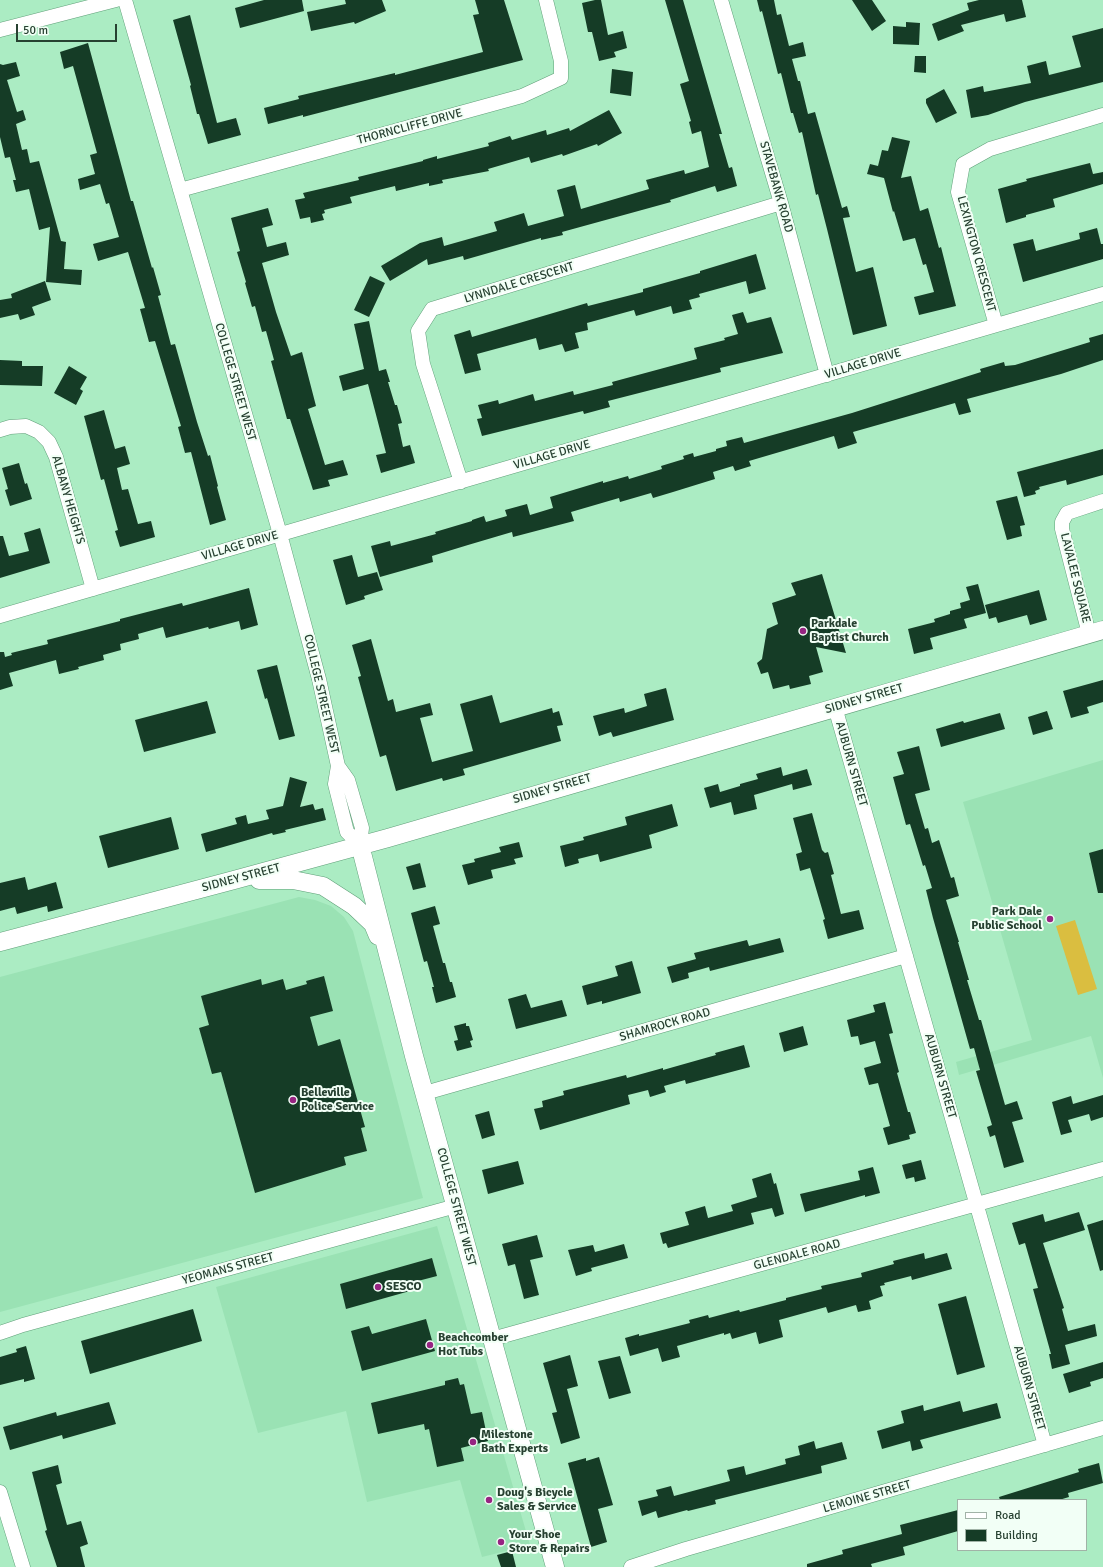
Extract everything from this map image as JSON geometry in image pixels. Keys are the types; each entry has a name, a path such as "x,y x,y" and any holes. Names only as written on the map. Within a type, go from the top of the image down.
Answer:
{"main road":[{"name":"SIDNEY STREET","path":"0,942 360,845 1096,632"},
{"name":"COLLEGE STREET WEST","path":"360,845 387,954 555,1567"},
{"path":"234,880 293,880 323,886 354,906 373,924 387,954"}],"street":[{"path":"0,30 116,0"},
{"name":"COLLEGE STREET WEST","path":"125,0 280,534 319,679 338,766 348,780 362,828 360,845"},
{"name":"THORNCLIFFE DRIVE","path":"180,190 522,96 561,78 561,61 546,0"},
{"name":"STAVEBANK ROAD","path":"721,0 781,203 827,375"},
{"name":"LEXINGTON CRESCENT","path":"996,324 958,192 963,164 990,148 1103,115"},
{"name":"LYNNDALE CRESCENT","path":"461,482 423,364 418,331 432,309 781,203"},
{"name":"VILLAGE DRIVE","path":"0,616 1103,294"},
{"name":"ALBANY HEIGHTS","path":"0,430 10,427 26,426 39,432 49,442 56,458 93,589"},
{"name":"LAVALEE SQUARE","path":"1096,632 1065,540 1062,522 1067,513 1103,501"},
{"name":"AUBURN STREET","path":"835,707 1046,1445"},
{"name":"SHAMROCK ROAD","path":"425,1093 906,956"},
{"name":"GLENDALE ROAD","path":"492,1339 1103,1169"},
{"name":"YEOMANS STREET","path":"0,1332 23,1324 456,1206"},
{"name":"LEMOINE STREET","path":"631,1567 686,1549 1103,1428"},
{"path":"0,1492 23,1567"}],"shaded area":[{"name":"Park Dale Public School","path":"1103,760 1103,1078 1091,1036 959,1075 956,1062 1032,1040 963,802"},
{"path":"299,897 315,900 331,906 344,917 353,931 423,1198 0,1312 0,977"},
{"path":"1075,920 1097,989 1078,995 1056,926"},
{"path":"437,1226 530,1545 482,1557 460,1480 367,1502 346,1411 258,1433 216,1287"}],"building":[{"path":"264,0 302,0 304,11 240,28 235,8"},
{"path":"345,0 382,0 386,11 355,24 354,22 311,31 307,12 346,4"},
{"path":"475,0 504,0 523,60 303,117 303,115 268,124 264,108 299,99 298,96 395,73 395,75 483,52 473,15 479,14"},
{"path":"601,0 608,35 623,31 627,48 614,52 616,57 599,61 592,32 588,32 582,3"},
{"path":"665,0 683,0 722,134 719,134 729,168 732,167 737,186 717,192 715,186 670,200 671,202 562,232 563,235 541,240 541,238 464,260 463,256 428,265 427,259 390,281 381,266 420,243 442,237 444,246 497,231 494,222 524,213 528,226 564,216 557,190 575,185 581,209 649,189 646,180 684,170 685,174 709,167 701,131 692,134 689,122 691,121 680,84 689,81"},
{"path":"757,0 774,0 777,15 781,14 789,46 803,42 806,56 792,59 798,81 800,81 808,114 815,112 842,208 847,206 850,217 843,218 856,272 873,267 887,326 853,335 818,194 816,195 802,132 799,133 793,113 791,113 781,73 778,74 762,11 760,12"},
{"path":"852,0 872,0 886,21 872,31"},
{"path":"979,0 1022,0 1026,17 1006,22 1004,14 961,25 964,31 938,41 932,24 969,10 967,3"},
{"path":"190,15 217,123 236,118 241,135 208,144 199,114 197,114 191,85 173,20"},
{"path":"906,22 920,23 919,45 893,44 893,26 906,27"},
{"path":"1103,28 1103,82 1025,102 988,115 971,118 966,90 983,86 984,92 1031,83 1027,66 1046,61 1049,75 1081,67 1072,36"},
{"path":"88,43 131,201 133,201 161,295 158,296 171,345 175,344 197,422 208,456 210,455 218,486 217,487 226,520 210,525 191,452 185,453 178,427 181,426 155,341 149,342 140,309 145,308 128,252 98,261 93,244 119,237 109,203 106,204 100,184 80,190 78,179 95,174 90,155 97,153 73,66 64,69 60,52"},
{"path":"915,56 926,56 926,73 914,72"},
{"path":"16,62 20,76 7,80 17,112 23,110 26,120 16,124 22,150 27,149 30,163 39,161 61,241 66,242 64,269 82,270 81,285 46,282 50,227 39,230 29,189 16,192 13,180 16,180 10,157 5,158 0,137 0,64 3,65"},
{"path":"612,69 633,72 631,96 610,93"},
{"path":"944,89 957,113 936,123 926,103 926,99"},
{"path":"609,110 622,133 598,146 597,144 563,156 562,154 531,163 529,157 488,169 489,171 442,180 443,183 429,186 429,183 396,191 395,186 350,197 352,203 324,210 325,213 322,214 324,220 311,223 310,217 300,219 295,200 305,198 303,193 359,180 358,177 423,161 437,156 437,159 489,146 488,143 510,136 512,140 546,130 547,135 569,128 570,131"},
{"path":"892,137 910,141 901,178 911,176 920,211 928,208 939,248 941,247 956,306 919,315 914,297 934,292 926,264 923,265 915,238 903,241 894,211 893,212 884,178 867,174 870,164 878,166 882,150 888,151"},
{"path":"1090,163 1093,174 1103,172 1103,184 1053,199 1055,207 1026,215 1026,217 1006,223 998,189 1027,181 1026,179"},
{"path":"268,208 273,225 262,228 267,247 286,242 289,255 262,263 276,312 291,356 302,352 316,406 308,409 325,465 343,460 348,475 328,480 330,486 313,490 290,419 287,419 271,361 274,360 266,331 262,332 255,306 252,307 237,252 240,251 231,218"},
{"path":"1097,228 1101,244 1103,244 1103,259 1023,282 1013,244 1033,239 1036,251 1080,239 1079,233"},
{"path":"756,254 766,289 749,294 746,281 699,294 700,297 689,300 692,309 673,314 671,306 636,316 634,310 587,323 588,330 575,333 579,348 565,352 562,344 539,350 536,338 477,354 481,370 465,374 454,335 470,330 472,337 587,303 588,306 643,292 643,289 700,273 700,271"},
{"path":"370,276 385,283 369,317 354,310"},
{"path":"45,281 51,300 32,307 35,315 20,320 18,314 0,318 0,300 12,298 11,294"},
{"path":"743,312 747,323 771,317 783,353 720,368 721,372 608,401 610,407 584,414 583,411 482,436 477,419 482,418 478,405 498,400 499,404 533,394 535,401 573,391 574,395 613,385 612,382 697,359 694,348 725,340 724,338 738,334 732,315"},
{"path":"369,321 379,371 386,369 390,382 388,382 402,423 398,424 403,447 410,445 415,463 381,473 376,455 386,453 368,384 343,391 339,376 364,369 354,324"},
{"path":"1103,334 1103,360 1061,374 967,399 971,412 959,415 955,403 853,432 857,443 838,449 834,436 749,461 751,466 735,471 733,466 713,472 715,479 653,498 651,493 620,502 619,498 571,512 574,521 513,537 512,532 432,556 433,562 380,577 371,546 390,541 391,546 436,534 435,532 484,516 486,522 507,516 505,510 527,504 530,515 553,508 550,497 603,481 603,483 628,476 629,479 662,469 661,466 684,459 683,456 693,453 694,457 716,451 716,449 727,446 726,441 742,437 744,443 852,413 981,372 980,369 1004,362 1005,366 1015,365 1090,342 1089,338"},
{"path":"0,360 22,361 22,366 43,366 42,386 0,385"},
{"path":"69,366 87,377 80,389 83,391 76,405 54,393"},
{"path":"104,410 115,449 125,446 130,464 117,468 122,490 128,489 138,524 151,521 155,537 120,547 115,531 118,530 104,479 101,480 84,416"},
{"path":"1103,449 1103,475 1067,485 1066,480 1039,487 1040,489 1035,491 1036,494 1024,497 1017,472"},
{"path":"19,463 25,484 27,483 32,499 10,506 5,490 8,489 2,468"},
{"path":"1017,496 1025,525 1020,526 1022,536 1007,540 996,501"},
{"path":"40,528 50,563 0,578 0,536 3,536 9,556 29,551 24,533"},
{"path":"352,555 358,577 377,572 383,590 364,596 365,599 346,605 333,560"},
{"name":"Parkdale Baptist Church","path":"822,574 846,653 816,647 823,672 809,676 811,684 790,689 789,685 773,689 768,672 761,674 757,663 762,659 767,629 778,624 772,603 796,595 791,583"},
{"path":"978,584 986,613 964,619 967,628 930,638 933,649 914,654 908,629 935,622 934,619 950,614 950,611 961,608 960,603 970,600 966,587"},
{"path":"249,588 258,625 241,630 239,621 166,638 163,627 138,634 139,639 120,644 121,650 103,655 104,660 78,667 79,669 59,674 56,660 9,673 13,686 0,690 0,652 4,652 5,657 12,655 11,653 48,644 47,640 120,621 120,619 182,603 183,606"},
{"path":"1039,590 1047,620 1030,625 1027,615 998,623 996,617 989,619 985,605"},
{"path":"371,639 388,701 393,699 396,712 430,703 433,715 420,718 432,762 473,751 460,704 492,695 500,723 552,708 553,713 559,711 563,725 557,726 561,741 463,769 465,775 443,781 442,778 396,791 386,755 380,757 358,677 361,676 352,645"},
{"path":"277,665 295,736 279,740 257,670"},
{"path":"1103,680 1103,702 1087,707 1089,713 1071,718 1063,691"},
{"path":"666,688 674,720 613,737 611,732 599,736 593,716 624,708 625,713 647,706 644,694"},
{"path":"207,701 216,733 144,752 135,720"},
{"path":"1047,711 1053,729 1033,735 1028,717"},
{"path":"1000,713 1005,729 941,747 936,729 963,721 964,723"},
{"path":"919,746 930,790 915,794 925,829 928,828 932,843 939,840 951,878 954,877 959,896 946,900 969,980 967,980 979,1020 981,1020 1005,1105 1017,1101 1023,1119 1012,1122 1024,1162 1004,1168 995,1135 990,1137 987,1127 992,1125 976,1071 980,1070 974,1048 970,1049 933,918 926,890 932,888 925,865 923,866 910,824 906,825 893,777 904,774 897,752"},
{"path":"781,767 783,776 807,769 812,785 793,790 792,784 754,795 757,809 734,815 731,802 710,808 704,788 718,784 720,792 758,779 756,774"},
{"path":"290,777 307,782 300,807 313,804 315,810 323,808 326,820 285,830 286,832 273,835 272,833 206,852 201,834 237,824 235,818 246,815 248,824 269,819 266,810 283,806"},
{"path":"672,804 678,826 649,835 652,848 600,862 598,854 578,859 579,863 565,867 560,846 584,840 583,837 627,825 625,817"},
{"path":"812,813 822,850 825,853 828,852 834,874 831,875 841,914 859,910 864,929 828,939 823,920 825,919 810,868 800,871 796,854 802,852 793,818"},
{"path":"171,817 179,849 108,868 99,836"},
{"path":"519,842 523,857 514,859 516,864 491,870 493,878 468,885 462,865 475,862 474,859 501,852 499,847"},
{"path":"1103,849 1103,893 1098,893 1089,853"},
{"path":"420,863 426,887 413,890 406,867"},
{"path":"25,877 28,890 56,882 63,908 48,912 47,906 17,914 15,907 0,911 0,883"},
{"path":"435,906 440,924 433,926 443,963 445,963 456,997 436,1003 432,987 434,987 427,961 424,962 411,913"},
{"path":"780,938 784,952 710,971 709,967 688,973 689,978 672,983 667,967 696,959 694,953 747,940 749,946"},
{"path":"632,961 641,993 602,1004 602,1001 587,1005 582,986 618,976 615,966"},
{"name":"Belleville Police Service","path":"324,976 333,1011 310,1017 318,1046 340,1039 365,1127 361,1128 367,1151 344,1157 346,1165 255,1193 221,1072 212,1074 199,1028 209,1025 201,996 261,979 262,985 283,979 286,990 307,984 306,981"},
{"path":"526,994 531,1008 562,1000 567,1016 516,1029 508,999"},
{"path":"885,1002 893,1033 889,1034 899,1072 897,1073 908,1112 910,1112 916,1133 909,1135 910,1139 888,1145 883,1128 890,1126 878,1083 869,1085 864,1068 881,1063 875,1041 860,1045 858,1036 851,1037 847,1020 875,1012 873,1005"},
{"path":"466,1023 466,1026 469,1026 473,1040 470,1041 472,1047 457,1051 454,1041 458,1040 454,1026"},
{"path":"803,1026 808,1045 784,1052 779,1033"},
{"path":"744,1045 750,1067 686,1084 685,1080 664,1086 666,1092 650,1097 648,1090 628,1095 630,1104 540,1130 534,1109 543,1107 542,1101 564,1095 563,1091 626,1075 627,1078 663,1068 663,1070 716,1055 715,1053"},
{"path":"1103,1095 1103,1117 1091,1121 1089,1114 1068,1120 1072,1132 1061,1135 1052,1102 1071,1096 1073,1104"},
{"path":"489,1111 495,1135 482,1139 475,1115"},
{"path":"921,1160 926,1179 915,1182 914,1177 906,1179 902,1165"},
{"path":"518,1161 524,1184 488,1194 482,1170"},
{"path":"873,1167 880,1193 865,1197 865,1195 805,1212 800,1194 860,1180 858,1171"},
{"path":"771,1173 774,1184 776,1183 784,1214 775,1217 772,1208 751,1213 754,1224 668,1248 666,1243 663,1244 660,1233 689,1225 685,1212 705,1206 708,1218 733,1211 731,1205 757,1197 752,1179"},
{"path":"1079,1212 1085,1230 1043,1243 1064,1308 1062,1309 1068,1331 1095,1324 1097,1336 1065,1345 1070,1364 1052,1369 1049,1354 1051,1354 1033,1289 1038,1288 1025,1243 1019,1245 1012,1223 1043,1214 1045,1222"},
{"path":"1103,1220 1103,1270 1100,1271 1087,1225"},
{"path":"537,1235 543,1257 530,1260 539,1295 524,1299 515,1264 508,1266 502,1244"},
{"path":"624,1244 628,1258 591,1268 592,1271 576,1276 568,1250 593,1245 595,1252"},
{"path":"924,1253 925,1259 947,1253 952,1269 912,1280 911,1276 884,1283 885,1285 880,1286 883,1296 869,1301 871,1309 858,1312 856,1305 828,1313 826,1307 779,1320 783,1337 759,1344 756,1332 732,1339 730,1333 724,1335 724,1333 677,1346 680,1357 662,1362 658,1348 630,1356 625,1338 690,1323 689,1320 708,1315 709,1318 739,1310 740,1312 786,1300 786,1298 822,1289 821,1286 862,1277 861,1273 894,1264 893,1261"},
{"name":"SESCO","path":"432,1258 437,1276 414,1282 417,1289 346,1309 340,1284"},
{"path":"966,1296 985,1367 957,1375 938,1304"},
{"path":"193,1309 202,1341 90,1374 81,1341"},
{"path":"426,1319 435,1351 362,1371 351,1331 369,1326 372,1334"},
{"path":"26,1346 35,1379 24,1382 24,1379 0,1385 0,1357 17,1352 16,1349"},
{"path":"570,1355 578,1386 567,1389 580,1438 561,1444 552,1413 557,1412 543,1363"},
{"path":"620,1356 631,1393 609,1399 598,1361"},
{"path":"1103,1362 1103,1378 1090,1382 1091,1386 1069,1393 1063,1374"},
{"path":"458,1378 460,1385 464,1384 471,1414 482,1412 488,1441 461,1448 464,1461 437,1467 429,1429 425,1430 424,1424 378,1434 371,1403 445,1385 445,1381"},
{"path":"960,1401 963,1412 997,1403 1001,1418 920,1440 923,1448 912,1451 910,1441 882,1449 877,1431 904,1423 901,1411 923,1405 924,1411"},
{"path":"109,1402 116,1424 63,1439 62,1435 10,1450 3,1427 56,1412 57,1416"},
{"path":"814,1441 816,1449 842,1442 847,1459 821,1466 822,1473 715,1500 716,1504 658,1518 656,1511 642,1516 638,1501 658,1496 656,1490 671,1486 674,1496 730,1481 727,1470 744,1466 746,1475 786,1464 785,1459 800,1455 798,1446"},
{"path":"599,1457 613,1505 598,1509 607,1542 591,1547 568,1463 586,1458 586,1461"},
{"path":"1099,1463 1103,1483 1068,1493 1069,1497 1062,1499 1000,1499 999,1497 1079,1472 1078,1469"},
{"path":"58,1465 62,1483 56,1485 67,1525 81,1521 88,1544 80,1547 85,1567 57,1567 45,1531 47,1530 32,1472"},
{"path":"957,1510 957,1531 903,1547 905,1555 871,1564 872,1567 807,1567 807,1564 843,1554 842,1550 902,1534 900,1525"},
{"path":"512,1551 516,1567 501,1567 497,1555"}],"place":[{"name":"Parkdale Baptist Church","path":"803,631"},
{"name":"Park Dale Public School","path":"1050,919"},
{"name":"Belleville Police Service","path":"293,1100"},
{"name":"SESCO","path":"378,1287"},
{"name":"Beachcomber Hot Tubs","path":"430,1345"},
{"name":"Milestone Bath Experts","path":"473,1442"},
{"name":"Doug's Bicycle Sales & Service","path":"489,1500"},
{"name":"Your Shoe Store & Repairs","path":"501,1542"}]}
